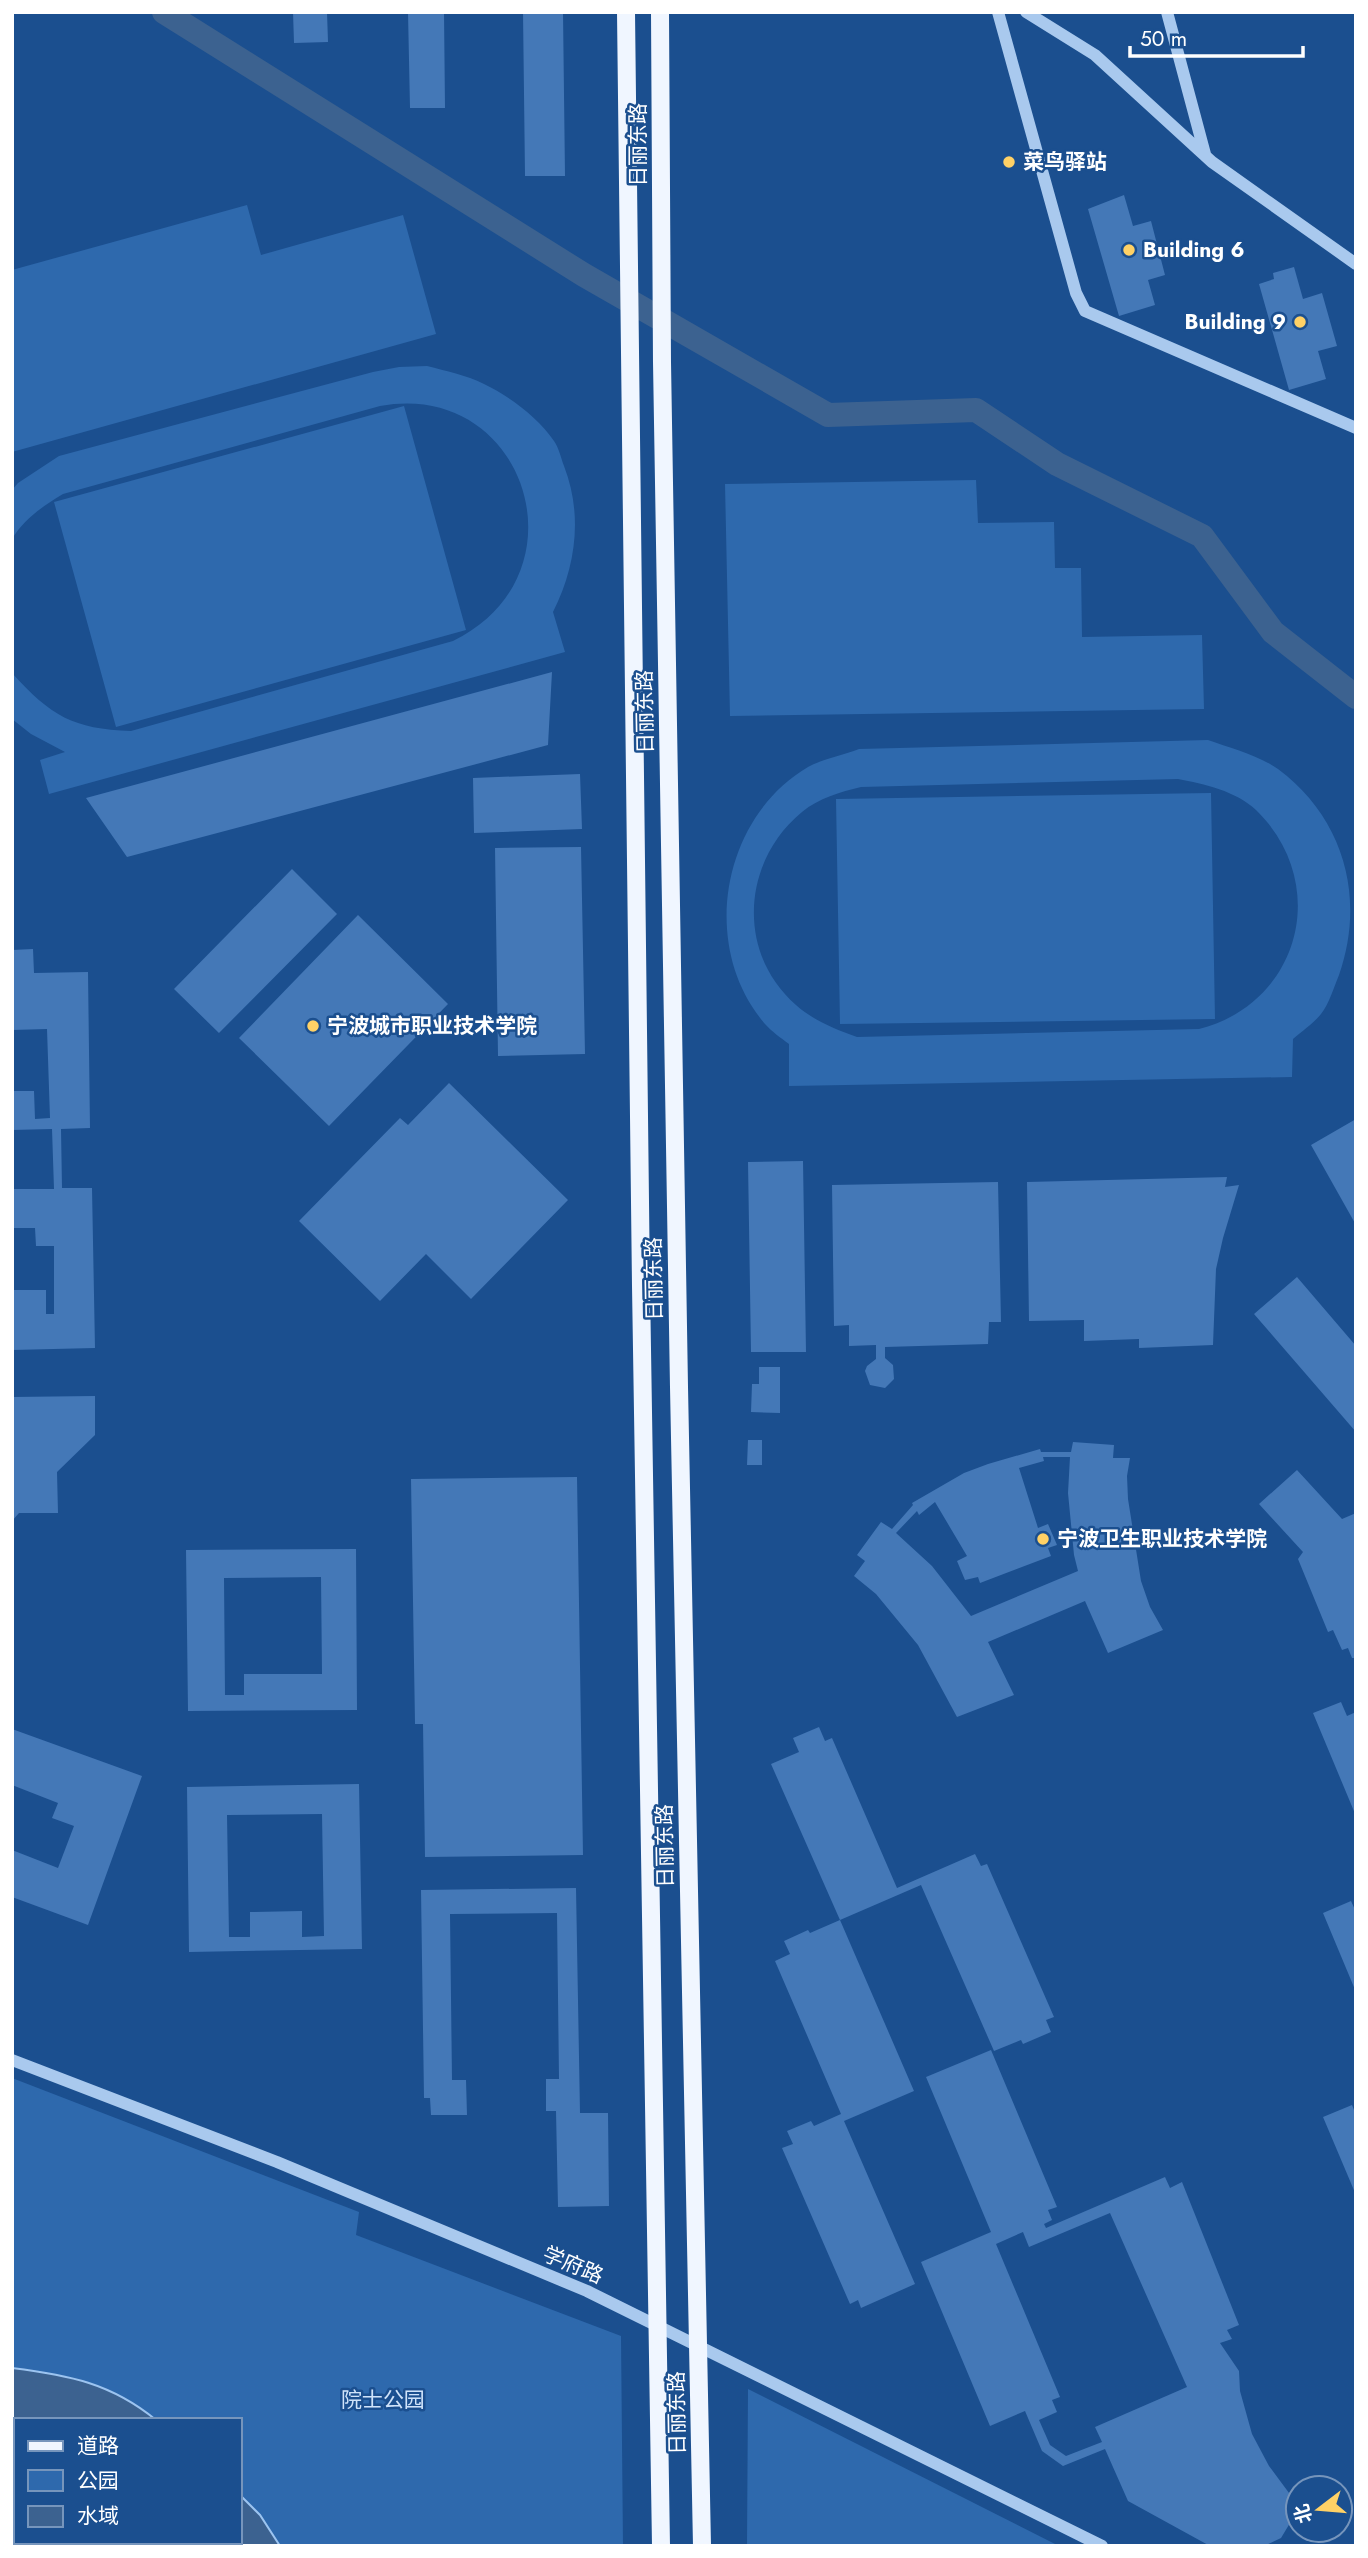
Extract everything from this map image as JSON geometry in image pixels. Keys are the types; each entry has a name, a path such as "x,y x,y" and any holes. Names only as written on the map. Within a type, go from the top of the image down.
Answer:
{"main road":[{"name":"日丽东路","path":"626,12 661,2546"},
{"name":"日丽东路","path":"660,12 679,1387 702,2546"}],"street":[{"path":"998,12 1076,293 1085,311 1356,428"},
{"path":"1026,12 1095,55 1205,156 1356,264"},
{"path":"1167,12 1205,156"},
{"name":"学府路","path":"12,2060 277,2162 587,2291 1102,2546"}],"green space":[{"path":"247,205 261,255 403,215 436,334 12,452 12,270"},
{"path":"427,366 470,378 503,395 540,424 557,447 570,484 575,522 572,559 553,612 565,652 49,794 40,760 65,752 31,734 12,719 12,673 39,700 64,717 93,727 131,731 453,641 495,611 520,573 528,531 522,489 503,451 472,422 431,406 380,406 63,494 34,514 12,539 12,490 18,483 59,456 373,372"},
{"path":"404,406 466,630 116,727 54,502"},
{"path":"976,480 978,523 1054,522 1055,568 1081,568 1082,637 1202,635 1204,709 730,716 725,484"},
{"path":"1208,740 1253,756 1278,769 1301,789 1319,811 1333,835 1343,861 1349,889 1347,946 1339,975 1321,1014 1293,1039 1292,1077 789,1086 789,1044 765,1024 744,993 732,959 727,922 729,886 739,850 755,818 778,790 808,767 859,749","holes":["1178,779 1209,786 1248,803 1279,839 1293,871 1298,905 1294,937 1282,968 1261,994 1234,1015 1199,1029 857,1037 833,1028 803,1011 777,984 763,960 756,934 754,907 758,881 767,856 782,832 802,812 830,796 861,787"]},
{"path":"1211,793 1215,1019 840,1024 836,799"},
{"name":"院士公园","path":"12,2078 359,2212 356,2235 621,2336 623,2546 12,2546"},
{"path":"748,2389 1059,2546 747,2546"}],"water":[{"path":"12,2368 70,2378 105,2389 153,2418 14,2418 12,2491"},
{"path":"242,2497 260,2515 280,2546 172,2544 242,2544"}],"building":[{"path":"293,12 327,12 328,42 294,43"},
{"path":"408,12 444,12 445,108 410,108"},
{"path":"523,12 563,12 565,176 525,176"},
{"name":"Building 6","path":"1124,195 1133,226 1151,221 1165,275 1148,280 1155,305 1119,316 1088,209"},
{"name":"Building 9","path":"1294,267 1303,299 1322,293 1337,346 1318,351 1326,379 1289,390 1259,284 1274,279 1273,273"},
{"path":"552,672 548,745 127,857 86,798"},
{"path":"580,774 582,829 474,833 473,778"},
{"path":"581,847 585,1054 498,1056 495,848"},
{"path":"292,869 337,914 219,1033 174,989"},
{"path":"358,915 448,1004 329,1126 239,1038"},
{"path":"33,949 34,973 88,972 90,1128 61,1129 62,1188 92,1188 95,1348 12,1350 12,1290 46,1290 46,1314 54,1314 54,1246 36,1246 35,1228 12,1228 12,1189 54,1189 52,1129 12,1130 12,1091 34,1091 35,1119 50,1118 47,1029 12,1030 12,950"},
{"path":"449,1083 568,1200 471,1299 426,1254 380,1301 299,1221 400,1118 408,1125"},
{"path":"1356,1119 1356,1225 1311,1145"},
{"path":"803,1161 806,1352 751,1352 748,1162"},
{"path":"1227,1177 1225,1187 1239,1185 1216,1269 1213,1345 1139,1348 1139,1339 1084,1341 1084,1320 1029,1321 1027,1182"},
{"path":"998,1182 1001,1322 989,1322 988,1344 885,1347 885,1358 893,1365 894,1379 885,1388 870,1385 865,1371 876,1359 876,1345 849,1346 849,1325 834,1326 832,1185"},
{"path":"1297,1277 1356,1346 1356,1432 1254,1314"},
{"path":"759,1367 780,1367 780,1413 751,1412 752,1384 759,1384"},
{"path":"95,1396 95,1435 57,1472 58,1513 19,1513 12,1521 12,1397"},
{"path":"748,1440 762,1440 762,1465 747,1465"},
{"path":"1073,1442 1114,1445 1113,1458 1130,1458 1127,1476 1128,1499 1141,1581 1150,1607 1163,1630 1108,1653 1085,1601 988,1642 1014,1695 957,1717 918,1645 876,1594 854,1576 865,1561 857,1555 881,1522 892,1529 912,1503 964,1473 1040,1449 1041,1452 1071,1452","holes":["1043,1457 1070,1457 1068,1493 1078,1571 971,1616 932,1566 896,1533 917,1511 919,1515 935,1502 967,1556 957,1561 965,1580 978,1577 980,1583 1051,1556 1048,1548 1057,1545 1048,1524 1038,1528 1019,1468 1044,1461"]},
{"path":"1297,1470 1342,1519 1356,1513 1356,1658 1352,1658 1348,1648 1342,1650 1333,1630 1328,1632 1298,1559 1303,1552 1259,1504"},
{"path":"577,1477 583,1855 425,1857 423,1724 415,1724 411,1479"},
{"path":"356,1549 357,1710 188,1711 186,1550","holes":["321,1577 322,1674 244,1674 244,1695 225,1695 224,1578"]},
{"path":"1341,1702 1347,1716 1356,1712 1356,1816 1313,1713"},
{"path":"819,1727 825,1741 832,1738 897,1888 975,1854 981,1866 987,1864 1054,2017 1046,2020 1051,2032 1023,2044 1021,2040 994,2051 921,1885 840,1920 771,1764 799,1752 793,1738"},
{"path":"12,1729 142,1776 88,1925 12,1897 12,1850 58,1868 74,1826 52,1818 58,1803 12,1785"},
{"path":"359,1784 362,1949 189,1952 187,1787","holes":["322,1814 324,1936 302,1937 302,1911 250,1912 250,1937 229,1937 227,1815"]},
{"path":"576,1888 580,2113 608,2113 609,2206 558,2207 556,2111 546,2111 546,2079 559,2079 557,1913 450,1914 452,2080 466,2080 467,2115 431,2115 430,2098 424,2098 421,1890"},
{"path":"1351,1901 1356,1912 1356,1992 1323,1913"},
{"path":"840,1920 914,2091 844,2121 915,2284 861,2308 858,2300 850,2304 782,2148 793,2144 787,2131 811,2121 814,2126 841,2114 775,1961 790,1954 784,1941"},
{"path":"991,2050 1057,2207 1048,2210 1052,2220 1044,2224 1046,2228 1165,2177 1170,2188 1182,2182 1239,2325 1227,2330 1232,2339 1220,2343 1239,2371 1240,2391 1252,2434 1269,2466 1284,2486 1284,2533 1281,2538 1264,2546 1210,2546 1128,2501 1105,2449 1063,2466 1042,2451 1025,2411 990,2426 921,2262 991,2232 926,2077","holes":["1110,2213 1187,2387 1095,2427 1102,2442 1066,2456 1050,2445 1039,2420 1057,2412 1052,2400 1060,2397 996,2244 1023,2232 1029,2247"]},
{"path":"1352,2105 1356,2115 1356,2195 1323,2117"}],"waterway":[{"path":"164,12 584,275 828,415 976,410 1057,464 1202,536 1273,632 1356,697"}],"place":[{"name":"菜鸟驿站","path":"1009,162"},
{"name":"Building 6","path":"1129,250"},
{"name":"Building 9","path":"1300,322"},
{"name":"宁波城市职业技术学院","path":"313,1026"},
{"name":"宁波卫生职业技术学院","path":"1043,1539"}]}
